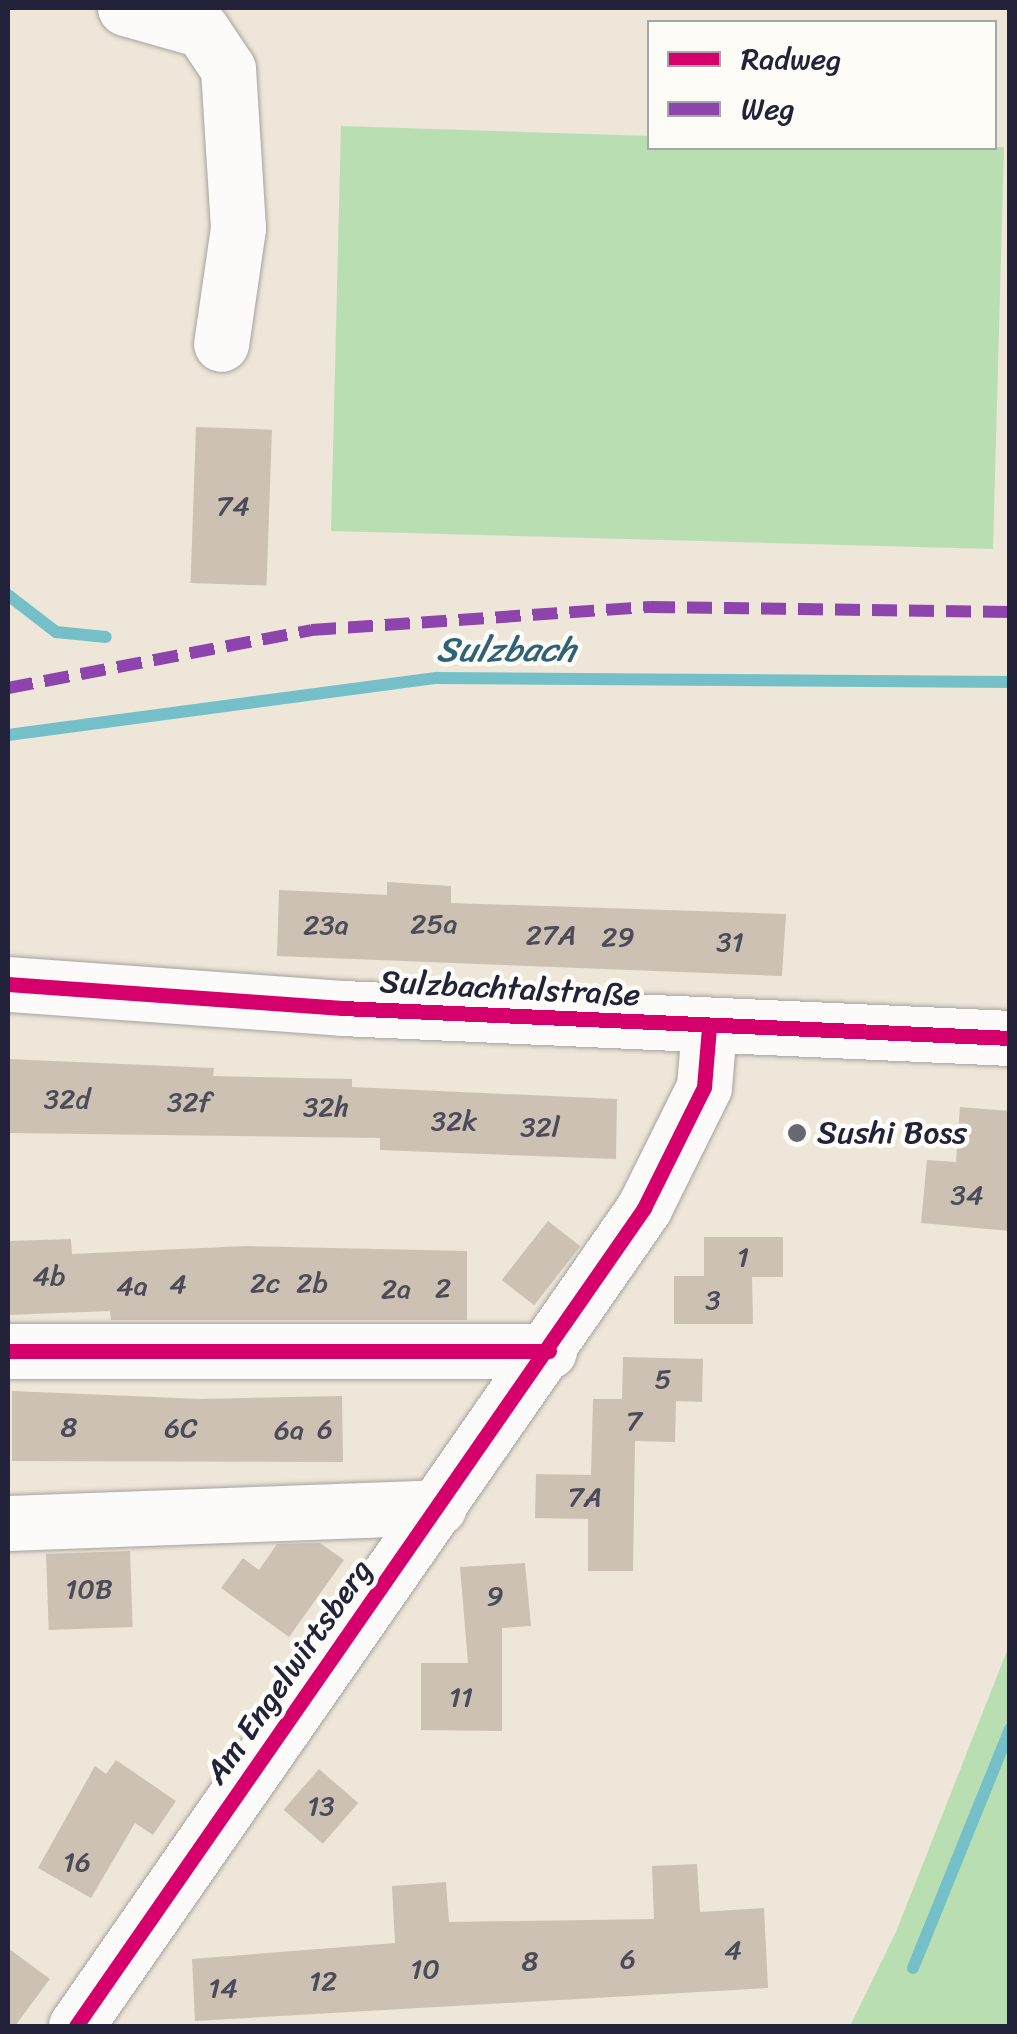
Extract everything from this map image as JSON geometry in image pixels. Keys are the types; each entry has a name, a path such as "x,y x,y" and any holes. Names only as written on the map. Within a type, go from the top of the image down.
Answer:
{"street":[{"path":"125,8 202,30 228,69 238,228 221,344"},
{"name":"Sulzbachtalstraße","path":"8,984 709,1028 1010,1038"},
{"name":"Am Engelwirtsberg","path":"76,2026 549,1351 677,1152 704,1088 709,1028"},
{"path":"8,1352 549,1351"},
{"name":"Am Engelwirtsberg","path":"8,1522 439,1507"}],"green space":[{"path":"341,126 647,136 647,150 1004,147 993,549 331,531"},
{"path":"1009,1646 1009,2026 850,2026 896,1932"}],"building":[{"path":"196,427 272,430 267,586 191,583"},
{"path":"387,882 451,886 451,903 786,914 782,976 277,956 279,890 387,895"},
{"path":"8,1059 214,1068 213,1076 352,1079 352,1087 617,1099 616,1159 380,1150 380,1138 8,1133"},
{"path":"960,1107 1010,1111 1010,1231 921,1223 927,1160 956,1162"},
{"path":"548,1221 580,1246 534,1305 502,1280"},
{"path":"704,1237 783,1237 783,1277 752,1277 753,1324 674,1324 674,1276 704,1276"},
{"path":"71,1239 72,1254 246,1246 467,1251 467,1320 111,1320 110,1311 8,1315 8,1241"},
{"path":"623,1357 703,1359 702,1402 676,1401 675,1442 635,1441 633,1571 588,1571 588,1519 535,1518 536,1474 591,1475 593,1399 622,1399"},
{"path":"12,1391 201,1399 342,1396 343,1462 12,1461"},
{"path":"320,1543 344,1560 289,1637 221,1588 243,1558 259,1570 277,1544"},
{"path":"130,1551 133,1627 49,1630 46,1554"},
{"path":"525,1563 531,1626 502,1628 502,1731 421,1730 421,1663 468,1663 460,1567"},
{"path":"116,1760 176,1801 153,1835 135,1823 91,1898 38,1868 95,1766 106,1774"},
{"path":"319,1769 358,1803 323,1844 284,1810"},
{"path":"697,1864 700,1912 764,1908 768,1988 195,2021 192,1959 395,1943 392,1886 446,1882 449,1922 654,1919 652,1866"},
{"path":"8,1948 50,1979 15,2026 8,2026"}],"waterway":[{"path":"8,595 56,632 106,637"},
{"name":"Sulzbach","path":"8,735 436,678 1010,682"},
{"path":"913,1968 1010,1729"}],"marked path":[{"path":"8,688 311,630 650,607 1010,612"}],"cycle path":[{"path":"8,984 342,1008 1010,1038"},
{"path":"76,2026 644,1208 704,1087 709,1027"},
{"path":"8,1351 549,1351"}],"place":[{"name":"Sushi Boss","path":"797,1133"}]}
